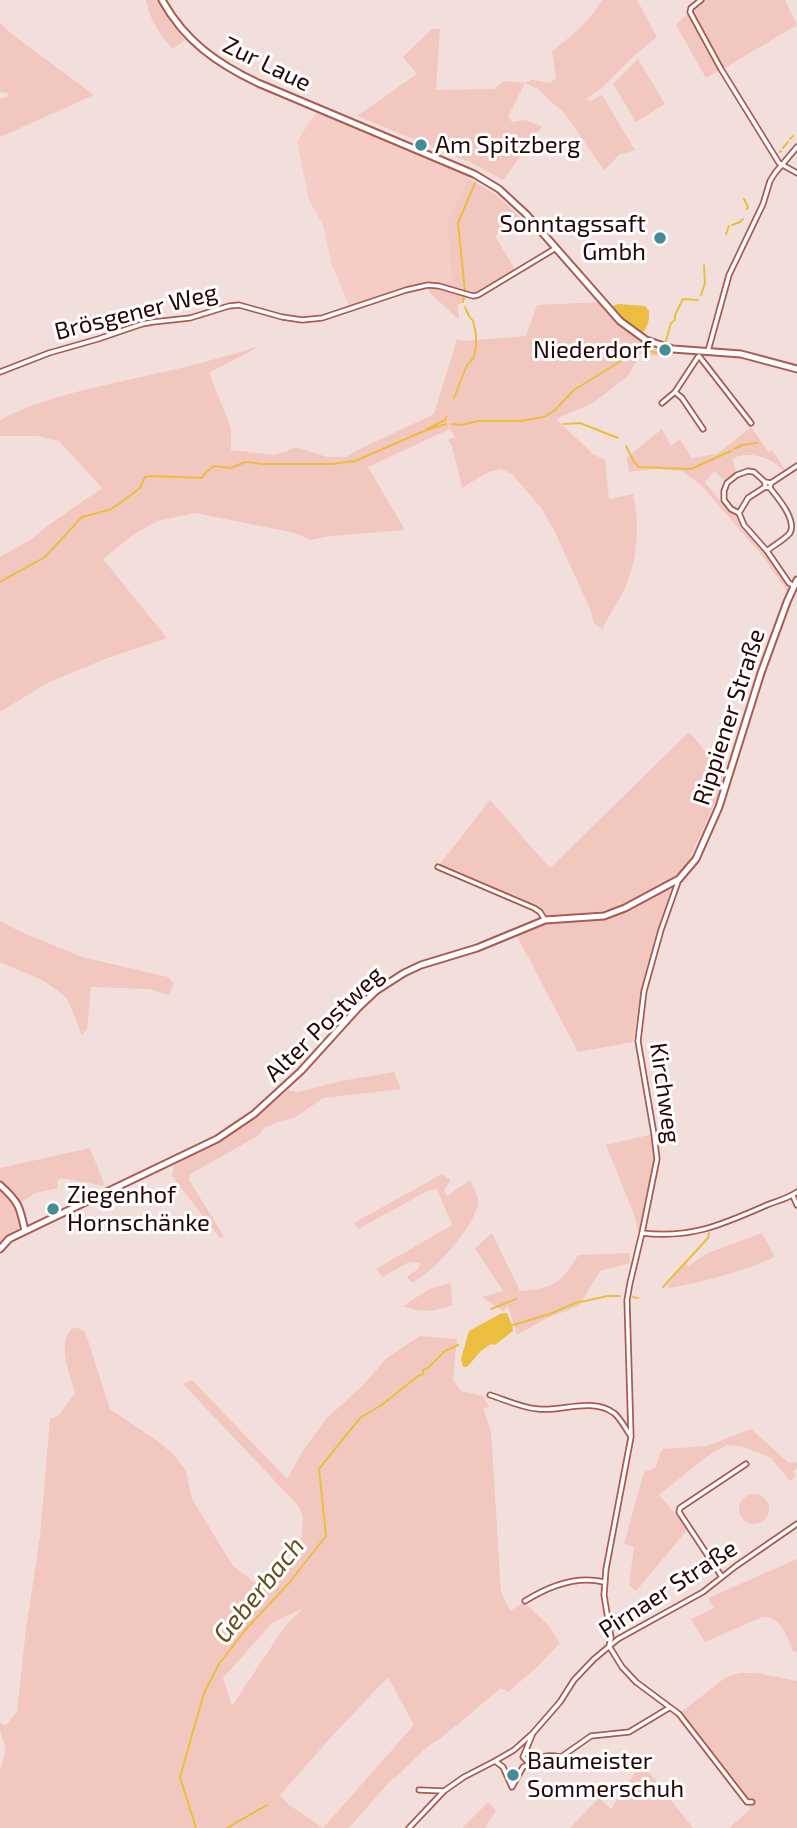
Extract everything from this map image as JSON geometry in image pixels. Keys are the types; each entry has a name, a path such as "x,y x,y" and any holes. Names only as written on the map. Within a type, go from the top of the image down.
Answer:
{"street":[{"name":"Zur Laue","path":"162,0 191,39 223,65 258,83 474,174 511,199 620,321 646,340 673,349 741,355 797,369"},
{"path":"701,0 690,12 721,69 779,163 797,173"},
{"path":"662,403 675,392 703,353 729,275 771,181 797,147"},
{"name":"Brösgener Weg","path":"0,372 49,353 98,340 142,324 190,318 229,306 239,305 302,320 322,318 405,289 428,285 478,295 556,248"},
{"path":"703,353 751,423"},
{"path":"675,392 703,429"},
{"path":"739,513 748,498 797,466"},
{"path":"767,551 789,534 793,527 792,517 768,485 754,472 748,471 727,483 724,500 731,509 739,513 744,525 767,551 789,583 796,583"},
{"name":"Rippiener Straße","path":"679,879 693,864 719,807 761,673 796,583"},
{"path":"438,867 534,908 545,920"},
{"name":"Alter Postweg","path":"25,1231 216,1139 266,1104 301,1071 358,1008 404,972 477,948 545,920 604,916 625,908 679,879"},
{"name":"Kirchweg","path":"608,1646 611,1638 605,1609 604,1582 631,1437 628,1300 657,1159 638,1041 644,991 679,879"},
{"path":"0,1185 19,1205 25,1231 9,1239 0,1249"},
{"path":"642,1233 659,1236 703,1231 795,1194 797,1205"},
{"path":"490,1395 540,1410 574,1406 605,1409 620,1419 631,1437"},
{"path":"722,1577 679,1511 746,1464"},
{"name":"Pirnaer Straße","path":"410,1828 444,1791 514,1750 533,1733 560,1702 574,1680 608,1646 702,1592 797,1524"},
{"path":"525,1601 550,1587 576,1580 604,1582"},
{"path":"608,1646 636,1682 678,1714 747,1802 752,1802"},
{"path":"495,1761 503,1767 512,1787 523,1767 542,1756 561,1757 591,1736 629,1732 669,1708"},
{"path":"530,1764 523,1757 533,1733"},
{"path":"419,1790 444,1791"}],"shaded area":[{"path":"146,0 157,0 185,40 172,49 152,20"},
{"path":"602,0 637,0 657,37 602,88 587,98 590,101 602,95 635,150 619,155 604,170 562,110 538,89 525,83 508,117 512,122 524,120 542,126 503,180 472,163 357,116 417,74 403,57 432,29 440,29 436,90 494,89 504,81 524,83 532,80 551,83 556,77 552,51 586,22"},
{"path":"705,0 785,0 797,25 723,69 694,17 694,10"},
{"path":"689,15 720,70 706,78 676,25"},
{"path":"0,23 94,95 0,137 0,99 7,97 8,93 0,92"},
{"path":"638,59 665,104 636,122 613,84"},
{"path":"318,110 469,176 447,221 452,283 406,290 350,308 331,263 323,225 309,200 297,141"},
{"path":"468,178 495,194 521,218 495,236 516,271 483,291 474,293 441,284 452,282 447,221"},
{"path":"428,287 467,295 466,300 458,305 459,320 429,292"},
{"path":"603,302 645,342 665,350 661,357 641,353 628,376 593,403 556,419 593,454 605,460 609,499 633,494 637,526 634,560 625,587 602,629 594,623 554,530 541,508 512,474 501,469 488,472 462,488 452,446 448,440 455,437 450,429 368,467 405,530 310,540 295,533 195,513 157,521 133,535 103,559 167,638 105,659 47,683 0,712 0,557 30,540 102,488 59,441 37,436 0,436 0,420 36,404 74,393 260,346 209,373 231,428 231,450 276,455 296,447 327,457 346,457 434,414 457,339 465,341 526,336 537,305"},
{"path":"613,306 645,306 649,311 649,320 642,333 628,324"},
{"path":"751,427 769,452 772,450 786,471 767,459 747,455 733,458 736,474 726,482 714,471 705,482 727,509 737,516 740,527 764,552 790,589 788,592 761,554 701,485 682,471 655,469 629,472 627,457 662,429 671,446 680,439 692,458 717,454"},
{"path":"689,732 727,776 688,862 678,874 625,904 604,911 547,916 528,902 439,865 490,800 550,868"},
{"path":"667,889 670,890 670,895 647,969 633,1042 578,1052 516,934 544,923 617,915"},
{"path":"0,921 82,957 168,977 174,984 169,995 149,989 91,987 87,1029 82,1035 67,998 44,981 0,962"},
{"path":"394,1072 401,1089 323,1098 296,1117 264,1128 258,1136 190,1174 189,1180 224,1236 220,1238 172,1176 174,1165 234,1132 288,1090 298,1092"},
{"path":"653,1134 656,1160 639,1236 635,1217 606,1145"},
{"path":"90,1148 105,1186 60,1178 57,1182 58,1188 35,1193 20,1203 0,1182 0,1168"},
{"path":"442,1174 451,1180 444,1190 447,1196 470,1180 478,1201 468,1226 440,1261 412,1283 407,1277 418,1269 420,1263 409,1262 382,1277 376,1269 452,1225 437,1189 429,1190 358,1229 354,1223"},
{"path":"0,1188 16,1206 20,1223 16,1231 0,1245"},
{"path":"492,1233 520,1291 555,1283 578,1255 629,1253 630,1263 600,1271 579,1306 547,1318 517,1335 508,1306 503,1311 482,1297 503,1291 475,1248"},
{"path":"762,1233 775,1257 711,1279 670,1288 667,1286 686,1263 688,1266 708,1253"},
{"path":"451,1283 452,1305 428,1311 403,1306 429,1289"},
{"path":"507,1313 513,1331 495,1345 491,1344 481,1351 467,1367 463,1367 461,1359 469,1331"},
{"path":"74,1327 85,1331 110,1409 174,1455 186,1471 192,1499 233,1566 254,1582 267,1582 293,1560 302,1537 303,1517 291,1498 183,1384 192,1380 287,1479 304,1449 327,1418 362,1386 386,1359 419,1336 457,1339 453,1379 461,1391 483,1396 489,1407 483,1408 491,1431 501,1592 510,1611 524,1602 548,1625 560,1643 508,1692 501,1688 427,1747 391,1780 349,1828 323,1828 0,1828 0,1771 6,1749 0,1722 6,1725 17,1712 40,1536 50,1419 58,1416 75,1393 65,1358 68,1333","holes":["302,1609 285,1626 232,1706 223,1678 272,1623","388,1677 414,1725 323,1828 288,1804 280,1795"]},
{"path":"751,1429 789,1463 797,1462 797,1468 793,1471 796,1476 790,1481 771,1458 744,1447 727,1445 706,1457 659,1495 688,1529 636,1591 629,1585 634,1547 624,1544 644,1472 655,1468 662,1449 707,1446"},
{"path":"754,1494 760,1495 768,1503 768,1515 760,1523 754,1524 748,1523 740,1515 739,1509 740,1503 748,1495"},
{"path":"797,1559 797,1652 793,1651 779,1623 769,1617 762,1617 705,1642 691,1619 714,1608 708,1598"},
{"path":"740,1673 757,1673 797,1681 797,1828 729,1828 751,1809 679,1714 726,1677"},
{"path":"643,1764 693,1828 570,1828 599,1798 611,1809"},
{"path":"488,1802 496,1810 485,1828 462,1828"}],"waterway":[{"path":"790,139 793,136"},
{"path":"783,148 788,142"},
{"path":"465,291 458,223 475,183"},
{"path":"744,199 747,209"},
{"path":"732,225 743,219"},
{"path":"726,234 729,226"},
{"path":"701,295 705,283 704,265"},
{"path":"463,302 464,296"},
{"path":"665,344 671,323 675,320 683,299 698,300"},
{"path":"454,398 467,365 474,357 476,347 473,321 465,307"},
{"path":"452,424 520,421 544,417 555,410 574,390 634,350 657,353 661,351"},
{"path":"427,429 446,417"},
{"path":"564,424 580,423 618,438"},
{"path":"0,582 45,557 82,517 109,510 119,504 140,488 145,477 202,478 214,466 231,468 245,462 331,464 355,461 446,424"},
{"path":"734,449 757,443"},
{"path":"626,446 639,467 691,469 731,451"},
{"name":"Geberbach","path":"663,1287 708,1238 709,1233"},
{"name":"Geberbach","path":"510,1326 575,1303 620,1296"},
{"name":"Geberbach","path":"633,1297 638,1298"},
{"path":"491,1309 516,1299"},
{"name":"Geberbach","path":"196,1828 180,1777 204,1693 219,1664 246,1629 289,1583 326,1536 319,1469 360,1418 423,1374 423,1370 445,1351 458,1345"},
{"path":"227,1828 267,1805"}],"place":[{"name":"Am Spitzberg","path":"421,145"},
{"name":"Sonntagssaft Gmbh","path":"660,238"},
{"name":"Niederdorf","path":"665,350"},
{"name":"Ziegenhof Hornschänke","path":"53,1209"},
{"name":"Baumeister Sommerschuh","path":"513,1775"}]}
